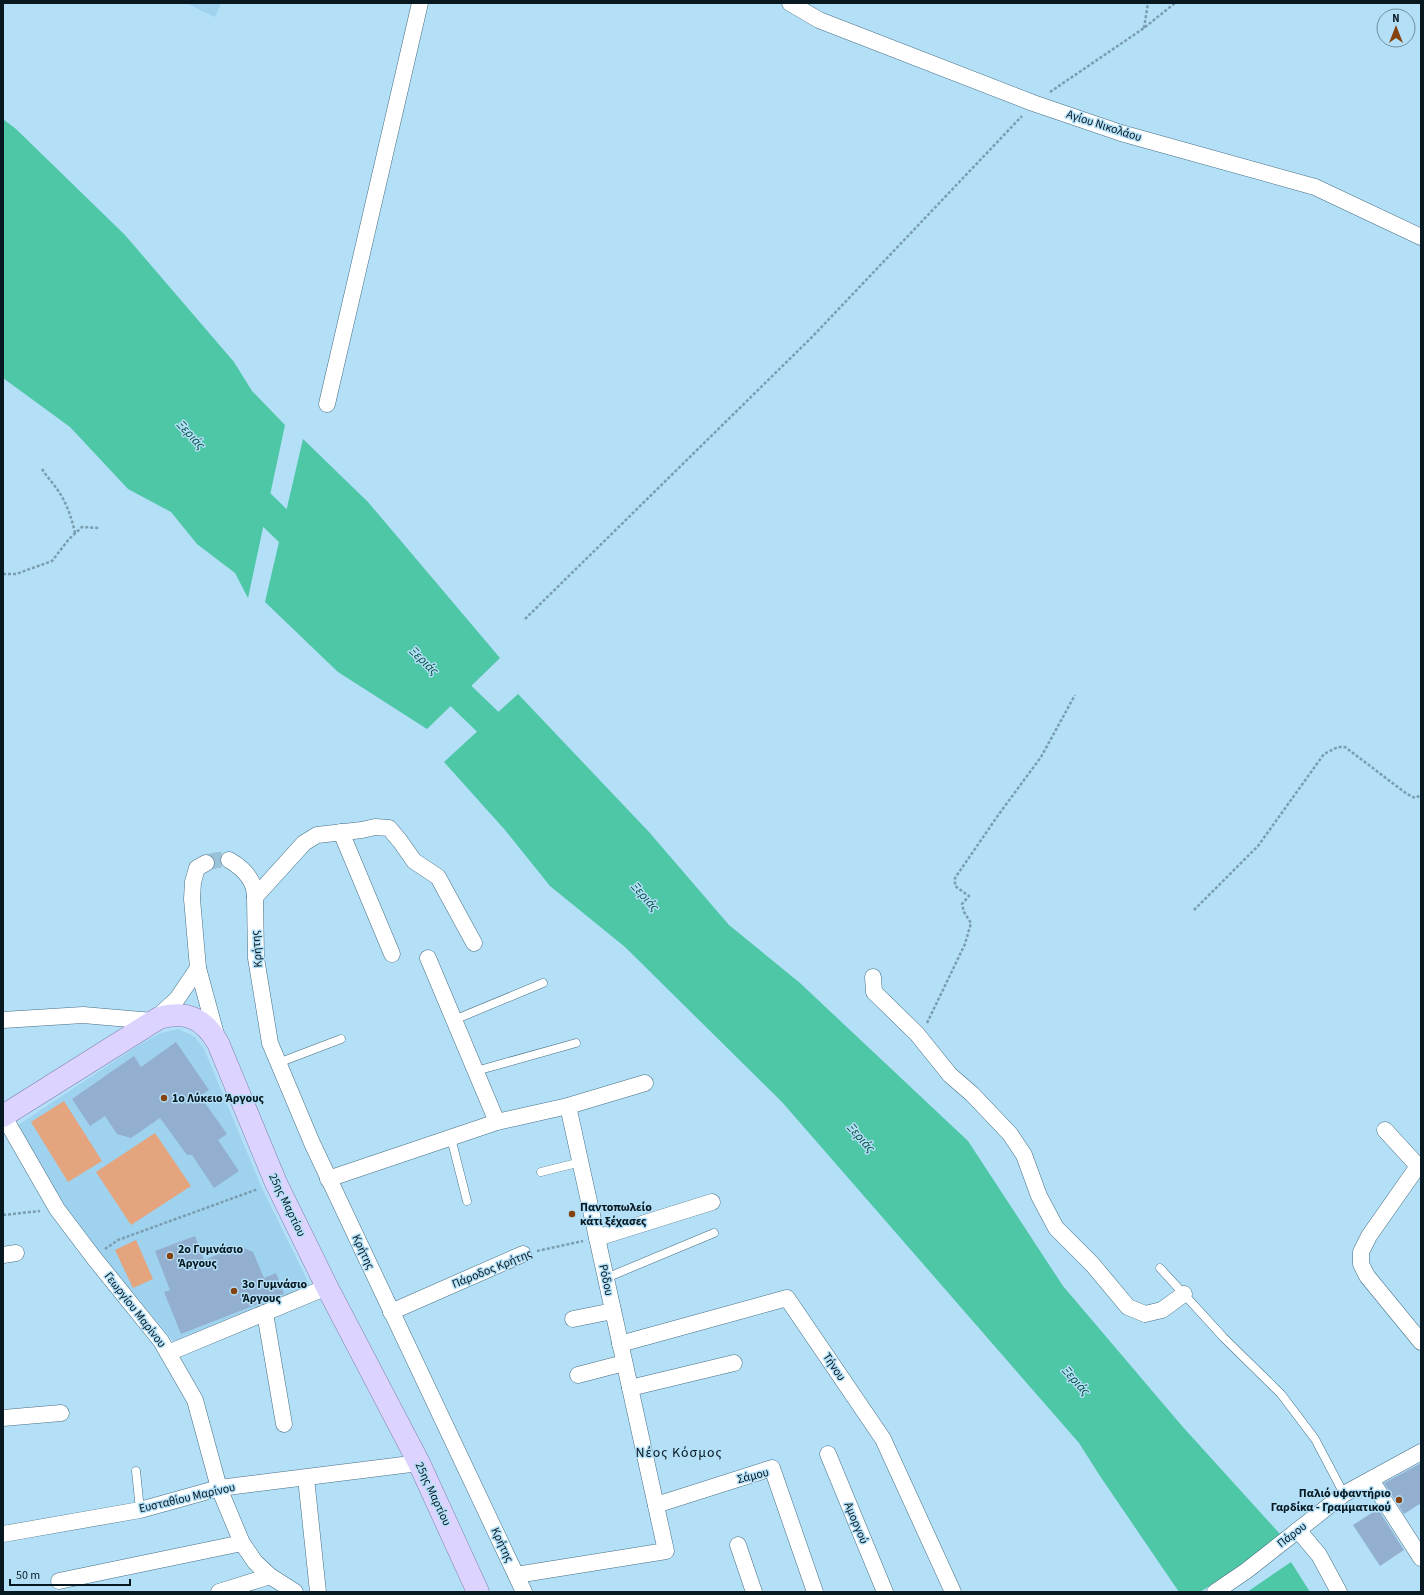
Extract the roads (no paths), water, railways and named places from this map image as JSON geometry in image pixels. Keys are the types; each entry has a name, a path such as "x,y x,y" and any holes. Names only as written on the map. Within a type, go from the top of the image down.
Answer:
{"main road":[{"name":"25ης Μαρτίου","path":"3,1116 153,1021 169,1015 176,1015 198,1020 209,1030 218,1043 276,1183 327,1287 419,1463 478,1592"}],"street":[{"path":"327,404 420,3"},
{"name":"Αγίου Νικολάου","path":"790,3 819,20 1033,104 1121,133 1315,187 1421,237"},
{"path":"255,897 304,843 317,835 375,827 389,828 414,862 438,877 474,943"},
{"path":"341,832 392,954"},
{"name":"Κρήτης","path":"229,860 239,866 249,876 255,888 256,958 270,1043 278,1063 328,1179 524,1592"},
{"path":"206,863 197,868 193,882 192,899 198,968 218,1043"},
{"path":"428,958 497,1122"},
{"path":"3,1020 83,1015 153,1021 177,999 198,968"},
{"path":"873,977 874,992 920,1038 950,1075 972,1094 1010,1134 1024,1155 1039,1196 1056,1228 1092,1264 1128,1307 1145,1314 1162,1310 1184,1294"},
{"path":"328,1179 497,1122 568,1106 645,1083"},
{"name":"Ρόδου","path":"516,1576 666,1551 568,1106"},
{"name":"Γεωργίου Μαρίνου","path":"3,1116 57,1209 94,1258 161,1341 195,1400 219,1488 242,1543 254,1562 270,1576 295,1592"},
{"path":"1385,1130 1418,1166 1370,1236 1361,1252 1361,1264 1366,1276 1421,1342"},
{"path":"597,1238 712,1202"},
{"name":"Πάροδος Κρήτης","path":"391,1312 523,1254"},
{"path":"168,1353 327,1287"},
{"name":"Τήνου","path":"620,1344 787,1298 883,1439 953,1592"},
{"path":"573,1319 613,1311"},
{"path":"265,1313 284,1424"},
{"path":"578,1376 624,1363"},
{"path":"630,1388 734,1363"},
{"path":"3,1418 61,1412"},
{"name":"Πάρου","path":"1215,1592 1246,1571 1344,1494 1421,1452"},
{"name":"Αμοργού","path":"828,1454 885,1592"},
{"name":"Ευσταθίου Μαρίνου","path":"3,1534 140,1510 219,1488 419,1463"},
{"name":"Σάμου","path":"656,1505 772,1468 815,1592"},
{"path":"306,1478 318,1592"},
{"path":"1371,1480 1421,1558"},
{"path":"1298,1530 1319,1555 1339,1592"},
{"path":"59,1581 242,1543"},
{"path":"738,1545 754,1592"},
{"path":"219,1592 270,1576"}],"lane":[{"path":"454,1020 543,983"},
{"path":"278,1063 341,1039"},
{"path":"476,1071 576,1043"},
{"path":"451,1138 467,1201"},
{"path":"541,1172 580,1162"},
{"path":"606,1278 714,1233"},
{"path":"1160,1268 1224,1338 1281,1394 1315,1439 1344,1494"},
{"path":"136,1471 140,1510"}],"water":[{"path":"3,119 16,129 125,235 234,362 252,391 285,425 248,598 235,573 197,544 171,512 128,489 70,427 3,378"},
{"path":"303,439 368,502 500,658 427,729 338,672 265,602"},
{"path":"518,694 649,832 729,925 800,983 968,1141 1063,1286 1182,1426 1280,1534 1250,1561 1200,1592 1179,1592 1079,1443 782,1102 625,947 550,886 505,830 444,762"},
{"path":"1291,1562 1310,1592 1247,1592"}],"waterway":[{"name":"Ξεριάς","path":"238,482 312,554"},
{"name":"Ξεριάς","path":"433,669 488,722 514,751"}],"tunnel":[{"path":"206,863 217,860 229,860"}],"place":[{"name":"1ο Λύκειο Άργους","path":"164,1098"},
{"name":"Παντοπωλείο κάτι ξέχασες","path":"572,1214"},
{"name":"2ο Γυμνάσιο Άργους","path":"170,1256"},
{"name":"3ο Γυμνάσιο Άργους","path":"234,1291"},
{"name":"Παλιό υφαντήριο Γαρδίκα - Γραμματικού","path":"1399,1500"}],"district":[{"name":"Νέος Κόσμος","path":"679,1453"}]}
